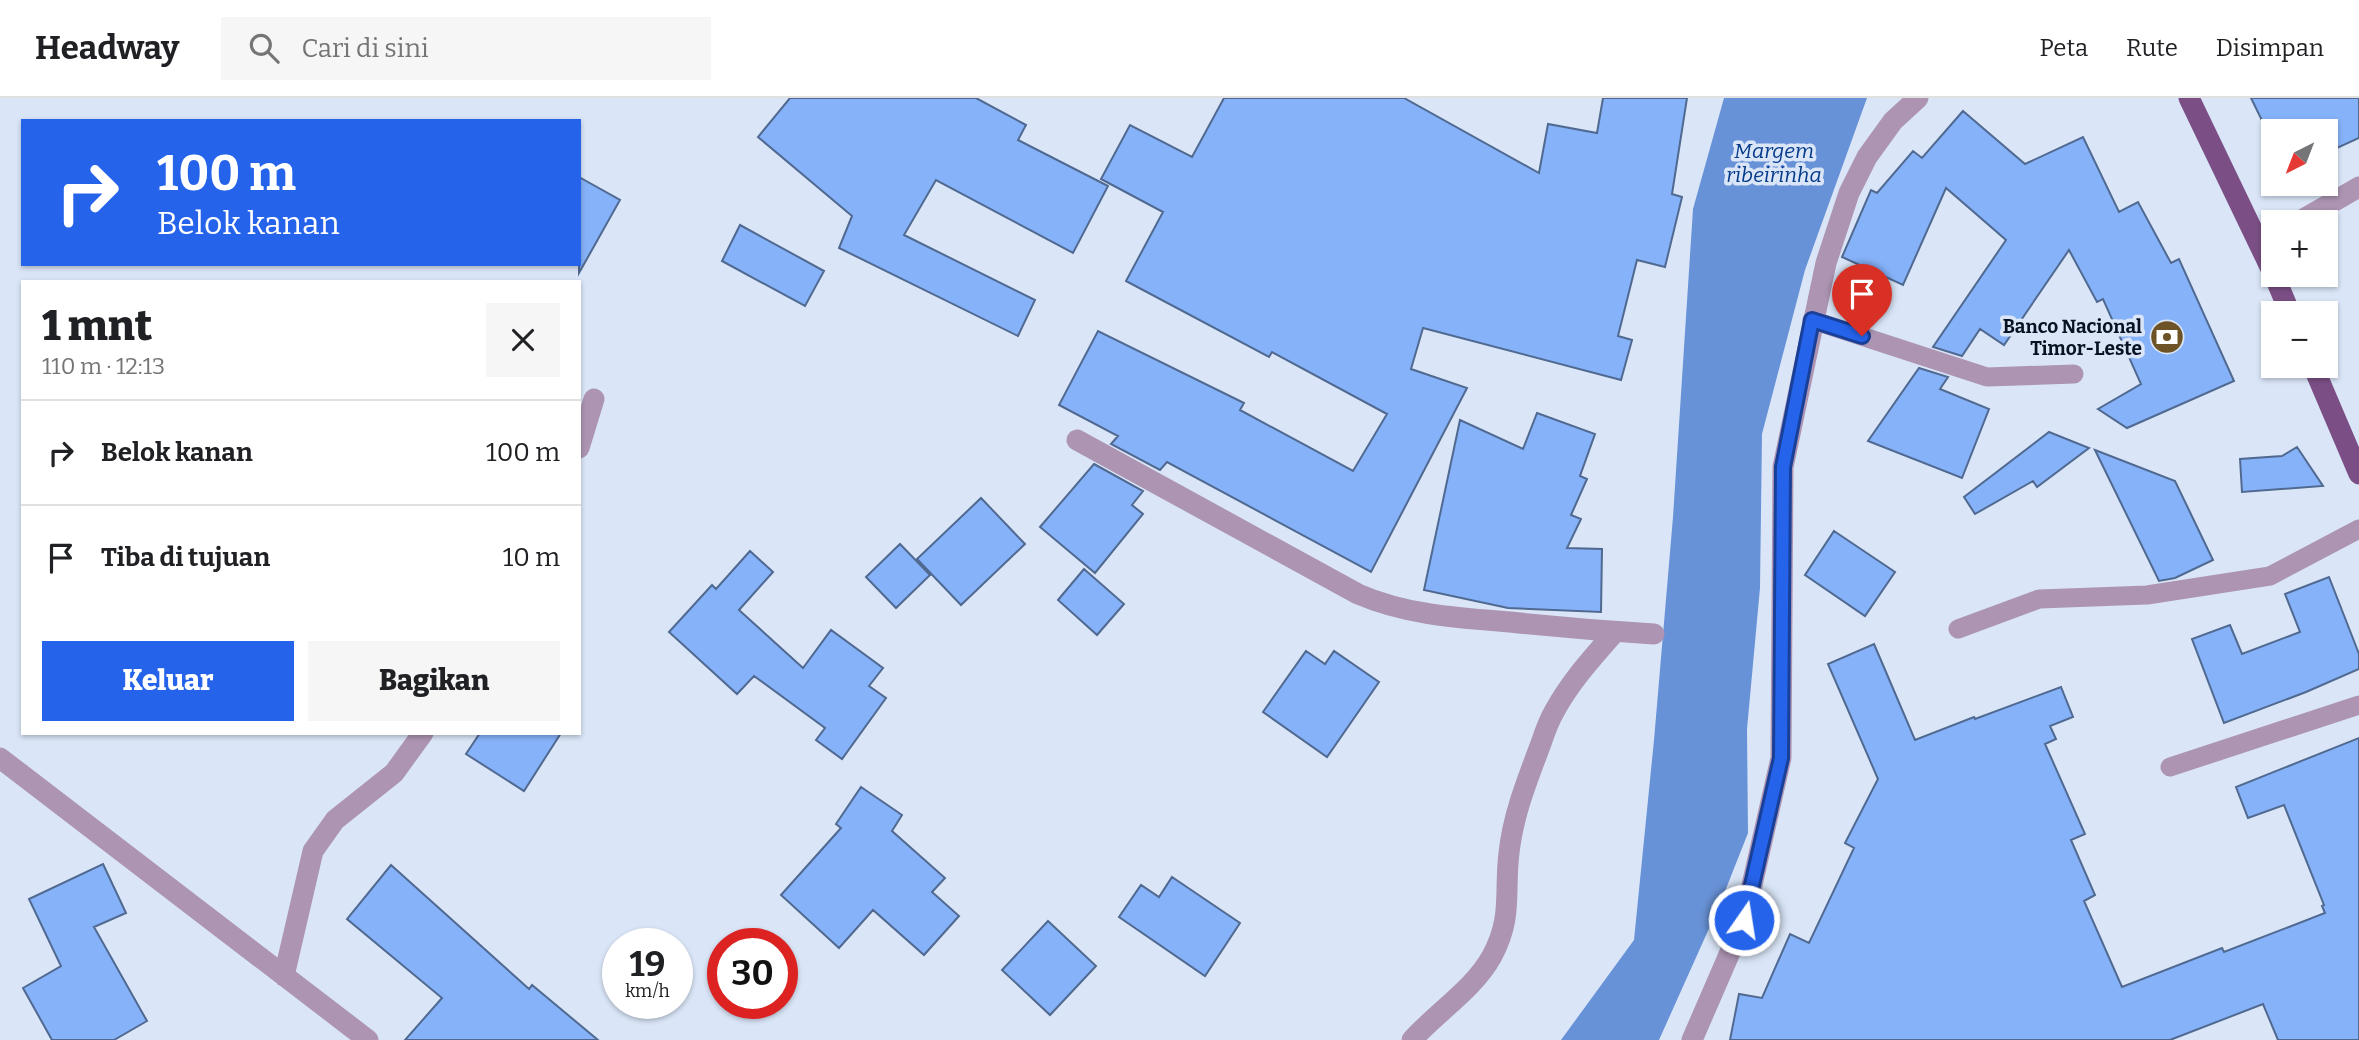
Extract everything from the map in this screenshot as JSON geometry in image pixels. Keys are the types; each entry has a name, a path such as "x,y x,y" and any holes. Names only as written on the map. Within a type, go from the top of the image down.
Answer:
{"main road":[{"path":"2189,98 2261,229"},
{"path":"2318,378 2359,474"}],"street":[{"path":"1692,1040 1744,920 1781,758 1783,467 1812,320 1826,263 1849,193 1867,157 1893,121 1918,98"},
{"path":"2319,210 2359,187"},
{"path":"581,441 594,399"},
{"path":"1077,440 1377,603 1403,610 1455,617 1654,634"},
{"path":"1412,1040 1478,977 1491,958 1503,933 1508,909 1509,854 1518,807 1527,780 1553,713 1578,674 1615,632"},
{"path":"284,976 313,851 335,820 394,773 422,735"},
{"path":"0,758 368,1040"}],"lane":[{"path":"1812,320 1987,377 2074,374"},
{"path":"1958,629 2039,599 2147,595 2270,576 2359,529"},
{"path":"2170,767 2359,705"}],"water":[{"name":"Margem ribeirinha","path":"1724,98 1867,98 1805,270 1762,434 1760,588 1747,729 1748,833 1720,904 1659,1040 1561,1040 1634,940 1673,517 1693,209"}],"building":[{"path":"790,98 976,98 1026,125 1018,140 1108,186 1073,253 936,180 904,235 1035,300 1018,336 839,248 852,216 758,137"},
{"path":"1224,98 1404,98 1539,173 1548,124 1597,133 1603,98 1687,98 1672,194 1682,197 1665,267 1637,260 1618,336 1632,340 1621,380 1423,328 1411,369 1467,388 1371,572 1167,462 1160,470 1111,444 1118,436 1059,405 1098,331 1244,403 1240,410 1353,471 1387,414 1272,352 1269,357 1126,281 1163,212 1101,179 1130,125 1192,157"},
{"path":"2251,98 2359,98 2359,138 2338,148 2338,119 2261,119"},
{"path":"1963,111 2025,164 2083,137 2119,212 2138,202 2171,263 2179,259 2234,381 2127,428 2098,409 2141,384 2103,299 2097,302 2069,250 2004,345 1980,329 1962,356 1933,347 2006,240 1946,188 1903,285 1842,257 1871,190 1877,193 1913,151 1922,158"},
{"path":"581,178 620,200 579,273 581,266"},
{"path":"740,225 824,271 805,306 722,261"},
{"path":"1919,368 1948,377 1940,389 1989,409 1962,478 1868,441"},
{"path":"1537,413 1595,434 1580,476 1587,479 1571,515 1581,519 1567,548 1602,549 1601,612 1508,608 1424,590 1460,420 1523,449"},
{"path":"2049,432 2089,448 2037,487 2033,481 1975,514 1964,497"},
{"path":"2297,447 2323,486 2242,492 2240,459 2282,456"},
{"path":"2095,450 2175,481 2213,560 2175,578 2159,581"},
{"path":"1094,464 1143,491 1132,505 1143,514 1095,573 1040,527"},
{"path":"981,498 1025,544 961,605 917,559"},
{"path":"1834,531 1895,572 1865,616 1805,575"},
{"path":"900,544 930,575 896,608 866,577"},
{"path":"750,551 773,572 739,610 803,668 831,630 883,668 869,686 886,698 842,759 816,740 825,728 754,676 737,694 669,632 712,585 716,589"},
{"path":"1084,569 1124,604 1097,635 1058,600"},
{"path":"2329,577 2359,654 2359,669 2224,723 2192,639 2230,625 2242,654 2300,632 2285,594"},
{"path":"1874,644 1915,740 2061,687 2073,717 2050,726 2056,739 2045,744 2085,834 2071,840 2095,895 2084,901 2122,987 2222,948 2224,952 2325,913 2284,805 2248,818 2236,787 2359,738 2359,1040 2278,1040 2263,1004 2170,1040 1730,1040 1739,994 1762,998 1790,934 1809,943 1854,848 1845,843 1878,779 1828,664"},
{"path":"1306,651 1325,664 1334,651 1379,682 1327,757 1263,712"},
{"path":"479,735 560,735 524,791 466,754"},
{"path":"861,787 902,815 892,831 945,878 932,892 959,916 924,955 873,910 839,948 781,895 841,828 836,824"},
{"path":"103,864 126,913 94,927 147,1021 114,1040 52,1040 23,988 61,966 29,899"},
{"path":"391,865 529,989 532,985 598,1040 405,1040 442,998 347,919"},
{"path":"1172,877 1240,923 1205,976 1119,917 1141,885 1159,897"},
{"path":"1048,921 1096,966 1050,1015 1002,970"}],"place":[{"name":"Banco Nacional Timor-Leste","path":"2167,337"}],"route":[{"path":"1744,920 1781,758 1783,467 1812,320 1862,336"}]}
